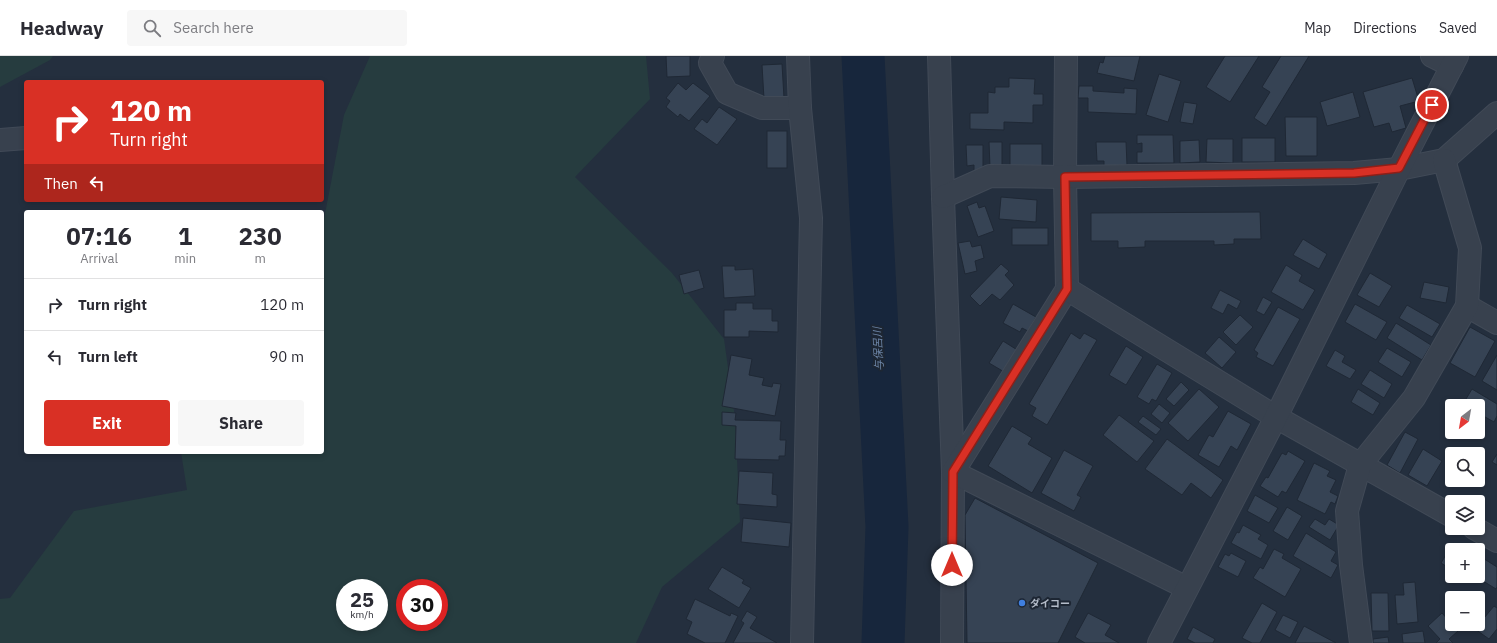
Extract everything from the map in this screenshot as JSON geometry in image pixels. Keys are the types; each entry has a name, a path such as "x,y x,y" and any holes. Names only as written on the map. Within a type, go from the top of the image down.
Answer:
{"street":[{"path":"713,56 710,63 727,93 762,108 800,108"},
{"path":"798,56 800,108 810,218 802,643"},
{"path":"939,56 953,472 952,643"},
{"path":"953,472 1067,289 1065,177 1066,56"},
{"path":"1159,643 1276,417 1399,168 1455,61 1432,56"},
{"path":"943,197 990,176 1065,177 1354,173 1399,168 1444,160 1497,113"},
{"path":"0,140 24,138"},
{"path":"1361,643 1351,565 1347,511 1360,465 1414,398 1467,306 1470,248 1444,160"},
{"path":"1067,289 1276,417 1445,512"},
{"path":"1467,306 1497,323"},
{"path":"953,472 1187,588"},
{"path":"1485,533 1496,538"}],"green space":[{"path":"0,56 53,56 50,60 0,87"},
{"path":"370,56 646,56 650,99 575,177 672,273 724,339 735,418 740,522 662,587 636,643 0,643 0,599 10,598 74,511 187,490 181,454 324,454 324,219 344,115"}],"building":[{"path":"666,56 690,56 690,76 667,77"},
{"path":"1105,56 1140,56 1134,81 1097,73 1100,62 1103,63"},
{"path":"1225,56 1259,56 1230,102 1206,87"},
{"path":"1281,56 1309,56 1266,126 1254,118 1270,92 1262,87"},
{"path":"782,64 784,98 764,99 762,65"},
{"path":"1159,74 1181,81 1168,122 1146,115"},
{"path":"1009,78 1035,79 1034,94 1043,94 1043,105 1033,105 1033,123 1004,122 1004,130 970,129 970,113 988,113 988,92 995,93 995,87 1009,87"},
{"path":"1412,78 1419,101 1400,106 1406,128 1392,132 1389,123 1374,127 1363,92"},
{"path":"678,83 686,90 693,83 710,96 689,121 680,114 678,117 666,107 670,101 666,98"},
{"path":"1079,86 1093,86 1093,91 1124,93 1124,88 1137,89 1136,114 1088,112 1088,98 1078,98"},
{"path":"1353,92 1360,117 1327,126 1320,102"},
{"path":"1184,102 1197,104 1193,124 1180,122"},
{"path":"719,107 737,119 717,145 694,129 702,119 707,123"},
{"path":"1285,117 1317,117 1317,156 1286,156"},
{"path":"767,131 787,131 787,168 767,168"},
{"path":"1137,135 1173,135 1174,163 1137,163 1137,152 1142,152 1142,143 1137,144"},
{"path":"1242,138 1275,138 1275,162 1242,162"},
{"path":"1207,139 1233,139 1233,163 1206,162"},
{"path":"1199,140 1200,162 1180,163 1180,141"},
{"path":"989,142 1002,142 1002,166 990,167"},
{"path":"1096,142 1126,142 1127,165 1104,166 1104,161 1097,161"},
{"path":"1010,144 1042,144 1042,166 1010,166"},
{"path":"966,145 983,145 983,171 974,172 974,165 967,166"},
{"path":"1001,197 1037,200 1036,222 999,219"},
{"path":"977,202 979,208 985,206 994,231 978,237 967,206"},
{"path":"1260,212 1261,239 1234,239 1234,244 1214,245 1214,241 1145,241 1145,247 1118,248 1118,241 1091,241 1091,213"},
{"path":"1012,228 1048,228 1048,245 1012,245"},
{"path":"1303,239 1327,254 1319,269 1293,255"},
{"path":"970,241 972,247 981,245 984,258 975,261 977,271 965,274 958,243"},
{"path":"1001,264 1009,271 1005,275 1014,285 1000,300 992,294 980,306 970,296"},
{"path":"1286,265 1302,275 1299,281 1315,290 1303,310 1271,292"},
{"path":"722,266 735,266 735,270 753,269 755,296 724,298"},
{"path":"699,270 704,288 684,294 679,275"},
{"path":"1370,273 1392,286 1379,307 1357,295"},
{"path":"1424,282 1449,287 1446,303 1420,298"},
{"path":"1220,290 1241,301 1237,309 1228,304 1223,314 1211,308"},
{"path":"1263,297 1272,302 1264,315 1256,311"},
{"path":"736,303 753,303 753,309 772,309 772,321 778,321 778,332 749,331 749,337 724,337 724,310 736,310"},
{"path":"1013,304 1036,317 1028,331 1022,328 1020,332 1003,323"},
{"path":"1355,304 1387,322 1376,340 1345,322"},
{"path":"1407,305 1440,324 1432,337 1399,318"},
{"path":"1278,307 1300,319 1273,366 1256,357 1258,353 1254,350"},
{"path":"1240,315 1253,327 1236,345 1223,332"},
{"path":"1396,323 1431,345 1422,360 1387,338"},
{"path":"1470,327 1495,341 1475,377 1450,363"},
{"path":"1071,333 1080,339 1084,333 1097,340 1047,425 1032,416 1036,408 1029,404"},
{"path":"1219,337 1236,352 1222,368 1205,353"},
{"path":"1003,341 1019,351 1006,373 989,363"},
{"path":"1126,346 1143,357 1126,385 1109,375"},
{"path":"1387,348 1411,362 1402,377 1378,362"},
{"path":"1335,350 1345,356 1342,362 1356,370 1350,379 1326,366"},
{"path":"731,355 752,359 749,375 764,378 762,385 772,387 773,383 781,384 775,416 722,406"},
{"path":"1497,355 1497,390 1482,381"},
{"path":"1157,364 1172,373 1156,401 1152,399 1149,404 1137,397"},
{"path":"1370,370 1392,384 1384,398 1361,384"},
{"path":"1181,382 1189,390 1174,406 1166,399"},
{"path":"1199,389 1219,407 1188,441 1168,423"},
{"path":"1358,389 1380,403 1373,415 1351,402"},
{"path":"1472,389 1497,404 1497,416 1494,422 1485,417 1485,399 1466,399"},
{"path":"1159,404 1170,413 1162,423 1151,414"},
{"path":"1228,411 1251,424 1237,450 1231,446 1219,467 1198,455 1209,435 1213,437"},
{"path":"722,412 736,413 735,420 781,421 780,440 786,440 785,456 779,456 779,460 735,459 736,426 722,425"},
{"path":"1119,415 1154,441 1137,462 1103,435"},
{"path":"1143,416 1161,429 1156,435 1138,422"},
{"path":"1012,426 1032,438 1028,444 1052,458 1032,493 988,466"},
{"path":"1405,432 1418,439 1400,473 1387,465"},
{"path":"1167,439 1223,480 1211,498 1191,483 1182,495 1145,469"},
{"path":"1423,449 1442,461 1427,486 1408,475"},
{"path":"1064,450 1093,466 1077,495 1081,497 1074,511 1041,493"},
{"path":"1288,451 1305,461 1286,493 1282,491 1278,497 1260,486 1266,477 1268,478 1282,453 1286,455"},
{"path":"1497,454 1497,465 1492,462"},
{"path":"1314,463 1330,471 1327,476 1336,480 1330,492 1338,496 1335,504 1331,502 1325,514 1297,500"},
{"path":"739,471 773,473 772,494 777,495 777,507 737,504"},
{"path":"1255,495 1278,508 1269,523 1247,511"},
{"name":"ダイコー","path":"975,498 1098,563 1058,643 967,643 965,515"},
{"path":"1287,507 1302,516 1288,540 1273,531"},
{"path":"743,518 791,523 789,547 741,542"},
{"path":"1315,519 1325,525 1329,519 1339,525 1330,540 1309,527"},
{"path":"1243,525 1261,535 1258,539 1268,545 1261,559 1231,543"},
{"path":"1306,533 1336,552 1331,561 1338,565 1331,578 1293,556"},
{"path":"1274,549 1284,554 1282,558 1301,569 1285,597 1253,578 1260,567 1263,569"},
{"path":"1231,553 1246,561 1238,577 1218,567 1225,554 1229,556"},
{"path":"1445,556 1445,566 1441,563"},
{"path":"1485,559 1497,567 1496,589 1485,582"},
{"path":"722,567 744,580 742,583 751,588 739,608 708,589"},
{"path":"1415,582 1418,622 1397,624 1395,595 1404,595 1403,583"},
{"path":"1371,593 1388,593 1389,631 1372,631"},
{"path":"695,599 730,616 731,613 738,616 725,643 705,643 687,634 692,622 686,619"},
{"path":"1262,603 1277,612 1260,643 1252,643 1242,638"},
{"path":"1494,606 1497,608 1497,629 1489,639 1478,631 1485,631 1485,617"},
{"path":"747,611 757,617 750,628 777,643 733,643 744,623 741,621"},
{"path":"1088,613 1111,625 1105,635 1119,643 1085,643 1075,637"},
{"path":"1442,613 1445,616 1445,631 1458,631 1449,639 1453,643 1436,643 1440,639 1428,626"},
{"path":"1283,615 1298,622 1290,638 1275,630"},
{"path":"1304,626 1336,643 1295,643"},
{"path":"1193,627 1215,639 1213,643 1195,643 1187,639"},
{"path":"1423,631 1425,643 1403,643 1402,634"},
{"path":"1388,637 1389,643 1373,643 1373,639"}],"waterway":[{"name":"与保呂川","path":"863,56 887,527 883,643"}],"place":[{"name":"ダイコー","path":"1022,603"}],"route":[{"path":"952,565 953,472 1067,289 1065,177 1354,173 1399,168 1432,105"}]}
